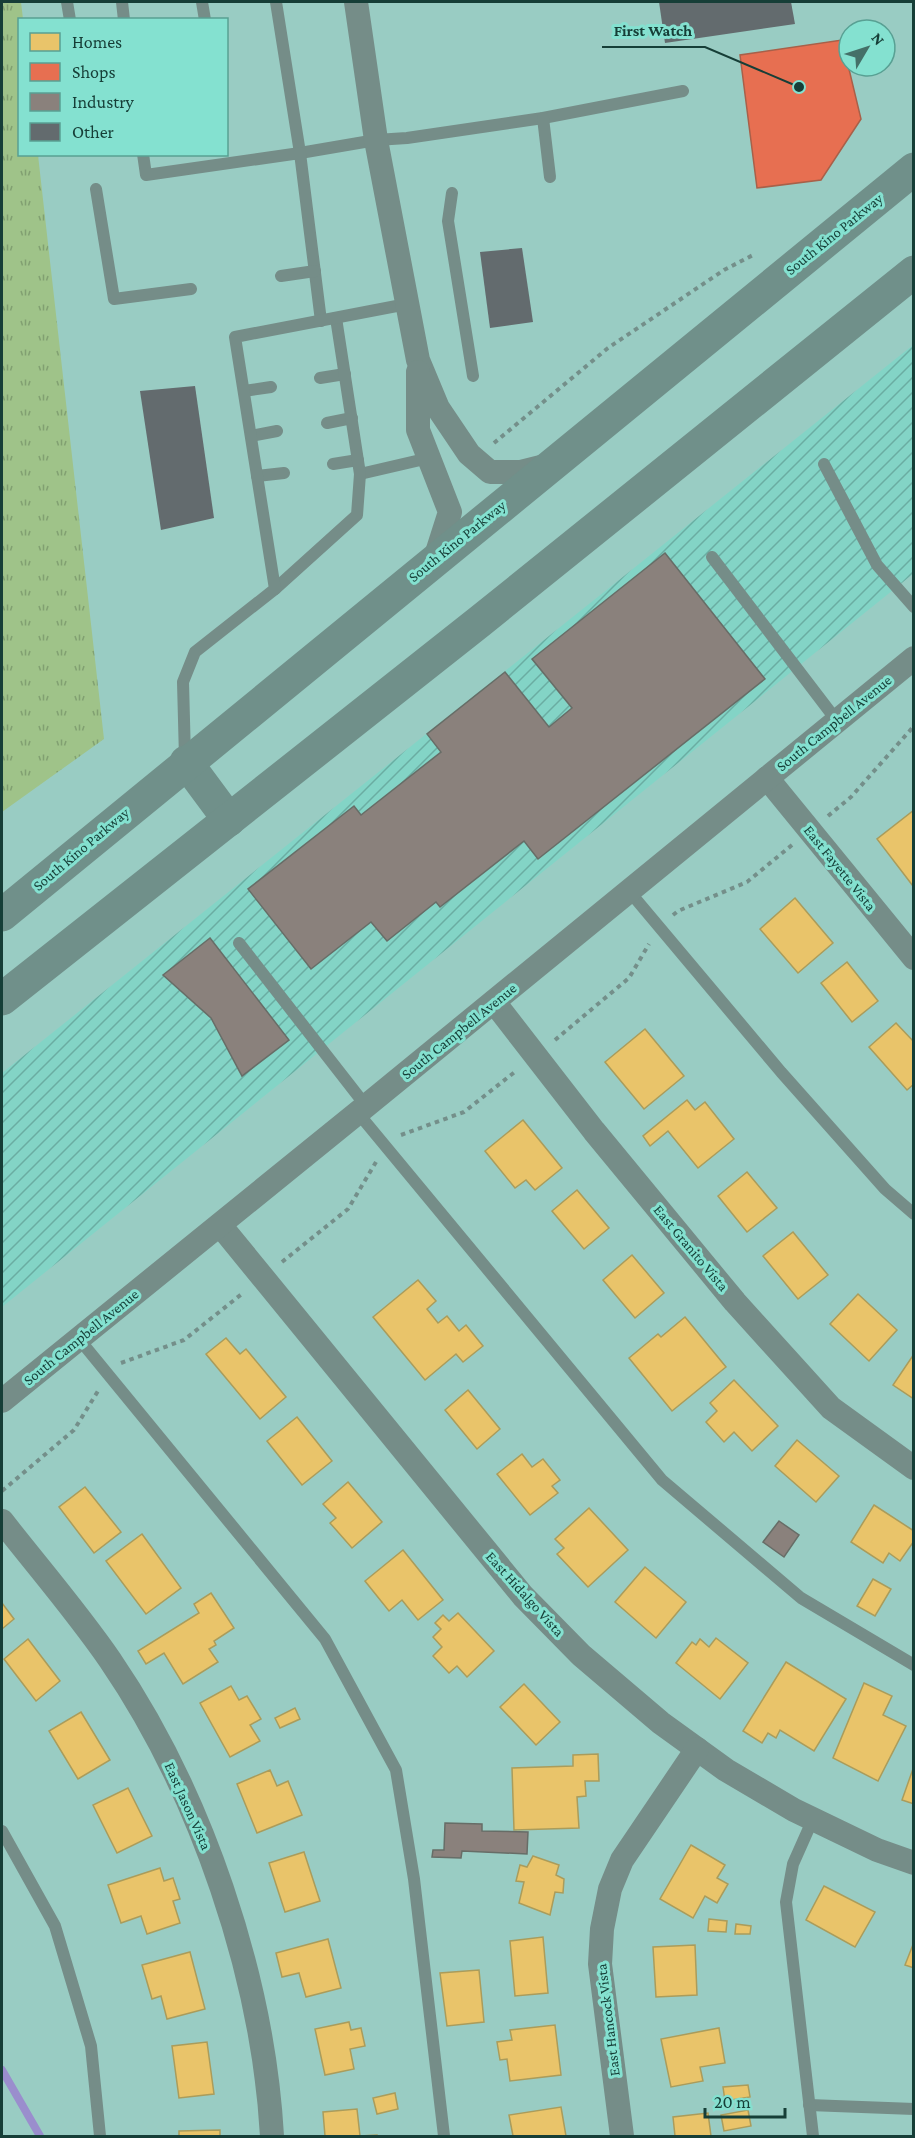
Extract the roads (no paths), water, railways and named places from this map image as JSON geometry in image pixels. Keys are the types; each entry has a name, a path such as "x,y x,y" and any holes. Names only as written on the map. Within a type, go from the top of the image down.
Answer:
{"main road":[{"name":"South Kino Parkway","path":"2,915 186,762 914,169"},
{"path":"2,999 470,629 914,272"},
{"path":"186,762 229,819"}],"street":[{"path":"356,2 376,140 418,360 418,430 450,512 435,559"},
{"path":"418,360 438,408 469,454 490,472 520,472 552,464"},
{"name":"South Campbell Avenue","path":"2,1401 220,1226 837,721 910,667"},
{"name":"East Fayette Vista","path":"767,778 914,958"},
{"name":"East Granito Vista","path":"494,1002 594,1131 735,1302 831,1408 914,1468"},
{"name":"East Hidalgo Vista","path":"220,1226 523,1596 581,1655 661,1723 726,1770 813,1819 877,1850 914,1863"},
{"name":"East Jason Vista","path":"2,1521 80,1618 111,1661 163,1752 203,1837 221,1884 240,1947 265,2072 272,2136"},
{"name":"East Hancock Vista","path":"622,2136 600,1964 602,1929 610,1889 622,1860 697,1749"}],"lane":[{"path":"67,2 70,18"},
{"path":"122,2 124,18"},
{"path":"202,2 205,18"},
{"path":"276,2 300,153 321,321"},
{"path":"143,156 146,176 223,159 300,153 376,140 407,138 543,118 683,91"},
{"path":"543,118 550,177"},
{"path":"96,189 114,299 191,289"},
{"path":"452,193 448,221 473,376"},
{"path":"281,276 315,271"},
{"path":"275,589 235,337 407,304"},
{"path":"186,762 183,682 195,652 275,589 357,515 360,474 336,318"},
{"path":"320,378 345,374"},
{"path":"244,391 270,387"},
{"path":"327,423 352,418"},
{"path":"251,436 278,431"},
{"path":"360,474 429,458"},
{"path":"333,464 358,460"},
{"path":"824,464 877,565 914,608"},
{"path":"257,476 284,473"},
{"path":"711,557 837,721"},
{"path":"629,891 781,1072 885,1189 914,1214"},
{"path":"239,943 386,1146 662,1480 801,1598 914,1665"},
{"path":"79,1339 325,1639 396,1770 414,1879 444,2136"},
{"path":"813,1819 793,1864 786,1902 813,2136"},
{"path":"2,1831 55,1926 91,2046 100,2136"},
{"path":"809,2105 914,2109"}],"waterway":[{"path":"2,2070 40,2136"}],"place":[{"name":"First Watch","path":"799,87"}]}
